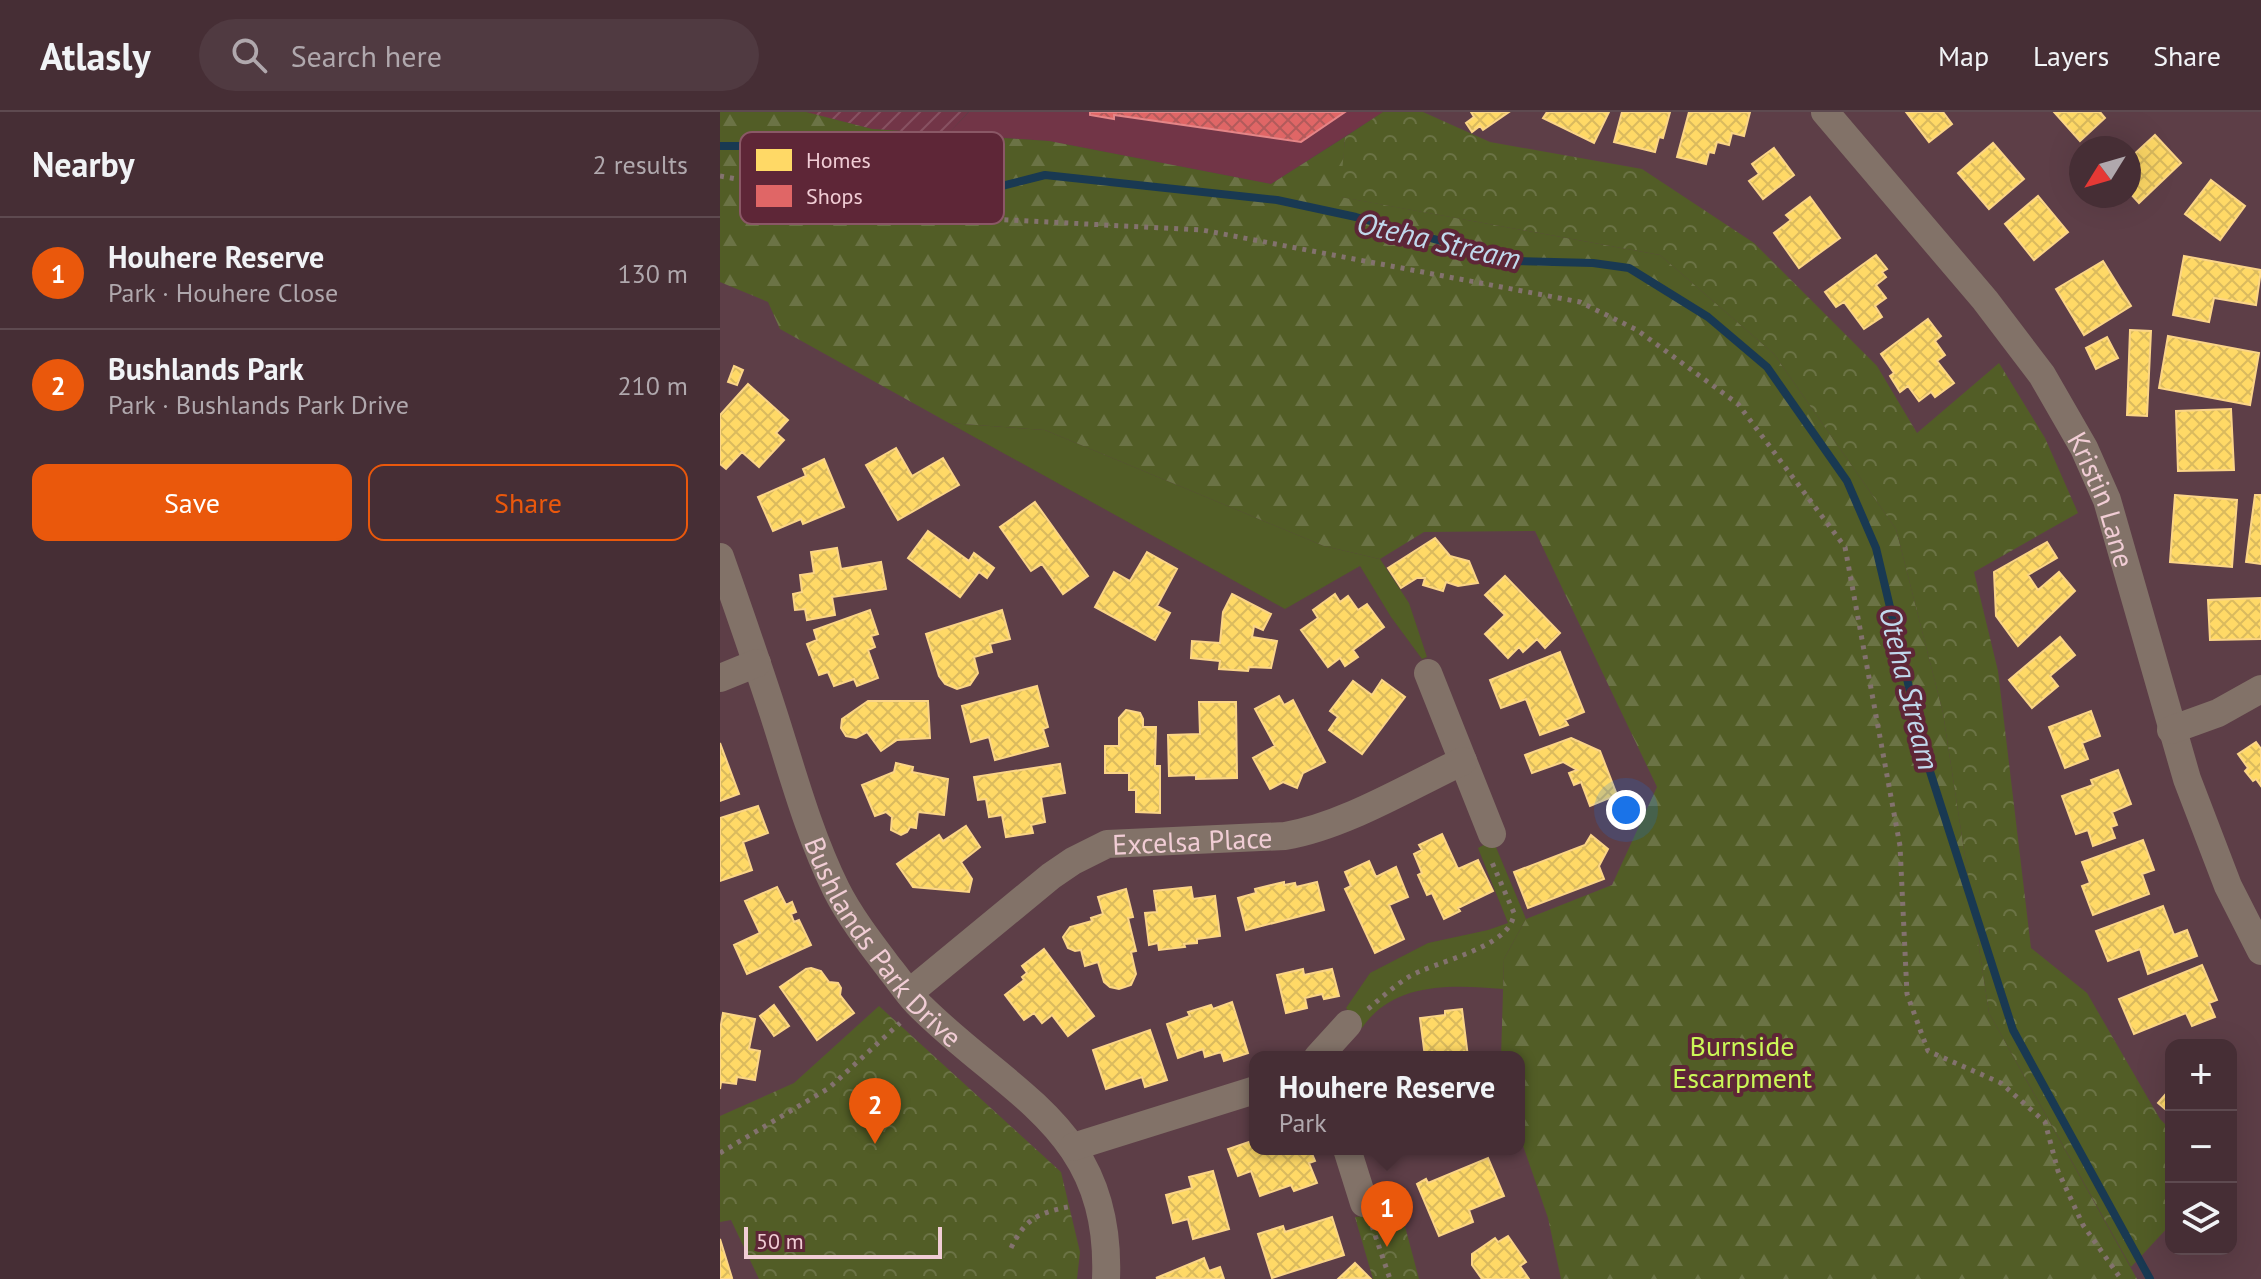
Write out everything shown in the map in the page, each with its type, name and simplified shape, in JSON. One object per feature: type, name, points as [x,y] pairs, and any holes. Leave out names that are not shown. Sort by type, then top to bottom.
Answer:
[{"type":"street","name":"Kristin Lane","points":[[1825,112],[2042,375],[2084,448],[2107,500],[2171,730],[2213,849],[2261,951]]},
{"type":"street","name":"Bushlands Park Drive","points":[[720,557],[811,833],[837,891],[914,1000],[1053,1121],[1073,1147],[1088,1173],[1098,1201],[1107,1254],[1106,1279]]},
{"type":"street","points":[[720,678],[757,663]]},
{"type":"street","points":[[1428,673],[1492,834]]},
{"type":"street","points":[[2171,730],[2218,713],[2261,689]]},
{"type":"street","name":"Excelsa Place","points":[[914,1000],[1051,876],[1099,847],[1124,842],[1303,833],[1463,761]]},
{"type":"street","points":[[1323,1051],[1348,1024]]},
{"type":"street","points":[[1073,1147],[1249,1092]]},
{"type":"street","points":[[1349,1155],[1364,1203]]},
{"type":"path","points":[[720,176],[740,180]]},
{"type":"path","points":[[1004,220],[1202,230],[1580,302],[1637,330],[1738,404],[1845,547],[1900,846],[1907,994],[1928,1051],[2001,1083],[2045,1122],[2058,1171],[2083,1225],[2121,1279]]},
{"type":"path","points":[[1348,1024],[1409,976],[1474,950],[1501,935],[1513,921],[1514,913],[1485,845],[1492,834]]},
{"type":"path","points":[[720,1153],[829,1088],[914,1000]]},
{"type":"path","points":[[1364,1203],[1390,1279]]},
{"type":"path","points":[[1011,1248],[1020,1230],[1036,1215],[1077,1205]]},
{"type":"shaded area","points":[[806,112],[968,112],[950,132],[872,129]]},
{"type":"shaded area","points":[[969,112],[1383,112],[1271,184],[1049,141],[1004,138],[1004,132],[950,132]]},
{"type":"green space","name":"Burnside Escarpment","points":[[720,112],[806,112],[872,129],[916,132],[740,132],[740,224],[1004,224],[1004,138],[1049,141],[1271,184],[1345,137],[1341,197],[1660,255],[1774,354],[1896,529],[1943,713],[1989,1013],[2137,1279],[1561,1279],[1548,1218],[1525,1151],[1525,1051],[1501,1051],[1504,959],[1526,919],[1612,885],[1657,787],[1535,531],[1424,532],[1380,559],[1324,546],[1045,430],[949,423],[780,329],[768,302],[720,282]]},
{"type":"green space","points":[[1383,112],[1423,112],[1490,142],[1642,169],[1754,243],[1877,366],[1917,433],[1999,363],[2045,438],[2078,513],[1974,572],[1998,671],[2031,948],[2087,993],[2165,1124],[2165,1230],[2131,1267],[1989,1013],[1943,713],[1896,529],[1774,354],[1660,255],[1340,197],[1345,137]]},
{"type":"green space","points":[[949,423],[1045,430],[1324,546],[1380,559],[1409,603],[1427,657],[1422,659],[1391,617],[1360,566],[1285,609]]},
{"type":"green space","points":[[1493,840],[1526,919],[1504,959],[1503,989],[1445,987],[1407,994],[1375,1013],[1362,1028],[1346,1008],[1370,973],[1428,943],[1508,923],[1478,848]]},
{"type":"green space","points":[[879,1006],[1061,1172],[1080,1252],[1077,1279],[759,1279],[731,1220],[720,1222],[720,1116],[794,1083]]},
{"type":"green space","points":[[1402,1215],[1419,1279],[1373,1279],[1355,1217]]},
{"type":"building: Homes","points":[[1471,112],[1509,112],[1483,130],[1480,126],[1472,132],[1466,123],[1474,117]]},
{"type":"building: Homes","points":[[1547,112],[1609,112],[1594,143],[1543,118]]},
{"type":"building: Homes","points":[[1622,112],[1670,112],[1663,138],[1659,137],[1655,152],[1614,142]]},
{"type":"building: Homes","points":[[1689,112],[1750,112],[1744,136],[1732,133],[1729,145],[1717,142],[1714,153],[1709,152],[1706,164],[1677,157]]},
{"type":"building: Homes","points":[[1906,112],[1943,112],[1952,124],[1929,142]]},
{"type":"building: Homes","points":[[2054,112],[2100,112],[2105,118],[2085,136],[2076,136]]},
{"type":"building: Homes","points":[[2155,135],[2181,163],[2141,201],[2141,148]]},
{"type":"building: Homes","points":[[1993,143],[2024,179],[1989,209],[1958,173]]},
{"type":"building: Homes","points":[[1774,148],[1794,175],[1763,199],[1749,181],[1759,174],[1752,164]]},
{"type":"building: Homes","points":[[2211,180],[2245,206],[2220,240],[2185,214]]},
{"type":"building: Homes","points":[[2038,196],[2068,232],[2034,260],[2005,224]]},
{"type":"building: Homes","points":[[1810,197],[1840,238],[1799,268],[1774,233],[1791,220],[1786,215]]},
{"type":"building: Homes","points":[[1876,255],[1887,269],[1882,272],[1886,277],[1876,285],[1886,298],[1875,306],[1882,317],[1864,329],[1844,302],[1836,307],[1825,292]]},
{"type":"building: Homes","points":[[2184,256],[2261,270],[2256,305],[2214,298],[2209,322],[2173,315]]},
{"type":"building: Homes","points":[[2103,261],[2131,306],[2084,335],[2056,289]]},
{"type":"building: Homes","points":[[1928,319],[1941,336],[1935,341],[1945,355],[1937,361],[1954,383],[1935,397],[1931,392],[1919,401],[1908,386],[1900,392],[1890,376],[1894,373],[1881,354]]},
{"type":"building: Homes","points":[[2130,330],[2151,331],[2147,416],[2127,415]]},
{"type":"building: Homes","points":[[2168,336],[2259,353],[2250,405],[2159,388]]},
{"type":"building: Homes","points":[[2107,337],[2118,358],[2096,369],[2086,348]]},
{"type":"building: Homes","points":[[734,366],[743,370],[737,385],[728,382]]},
{"type":"building: Homes","points":[[748,384],[788,420],[776,433],[784,440],[759,467],[742,452],[726,469],[720,464],[720,415]]},
{"type":"building: Homes","points":[[2231,409],[2234,470],[2178,471],[2176,411]]},
{"type":"building: Homes","points":[[896,448],[912,476],[943,458],[959,485],[898,520],[866,465]]},
{"type":"building: Homes","points":[[824,459],[844,507],[803,524],[801,519],[773,531],[758,497],[806,476],[803,469]]},
{"type":"building: Homes","points":[[2175,495],[2237,500],[2232,567],[2170,562]]},
{"type":"building: Homes","points":[[2255,495],[2261,495],[2261,564],[2246,562]]},
{"type":"building: Homes","points":[[1035,502],[1088,576],[1063,594],[1042,564],[1031,571],[1000,527]]},
{"type":"building: Homes","points":[[928,531],[969,561],[974,553],[994,568],[987,578],[979,572],[960,597],[908,558]]},
{"type":"building: Homes","points":[[1435,538],[1450,556],[1469,561],[1478,583],[1458,586],[1446,582],[1443,591],[1423,585],[1425,578],[1417,578],[1401,588],[1388,568]]},
{"type":"building: Homes","points":[[2047,542],[2057,558],[2028,575],[2038,590],[2059,572],[2075,591],[2018,646],[1996,616],[1994,572]]},
{"type":"building: Homes","points":[[837,548],[841,569],[881,562],[886,589],[832,597],[835,615],[807,620],[805,609],[795,610],[793,594],[802,592],[800,575],[814,573],[811,552]]},
{"type":"building: Homes","points":[[1147,552],[1177,569],[1157,606],[1170,613],[1155,640],[1095,607],[1114,572],[1130,581]]},
{"type":"building: Homes","points":[[1505,576],[1560,633],[1545,648],[1537,639],[1523,652],[1519,647],[1508,658],[1485,634],[1505,615],[1485,595]]},
{"type":"building: Homes","points":[[1232,594],[1271,614],[1263,630],[1254,626],[1252,637],[1277,641],[1271,668],[1249,667],[1248,671],[1219,669],[1220,661],[1191,658],[1192,641],[1220,643],[1223,612]]},
{"type":"building: Homes","points":[[1335,594],[1340,602],[1348,596],[1358,610],[1367,604],[1384,627],[1353,650],[1358,657],[1345,666],[1340,658],[1328,667],[1301,630],[1318,618],[1313,610]]},
{"type":"building: Homes","points":[[2261,598],[2261,639],[2210,640],[2208,600]]},
{"type":"building: Homes","points":[[870,610],[878,634],[871,636],[875,647],[868,650],[878,678],[857,686],[854,679],[834,686],[828,672],[819,675],[807,644],[817,640],[814,630]]},
{"type":"building: Homes","points":[[1002,610],[1010,639],[990,644],[992,652],[974,657],[978,673],[970,685],[957,689],[945,684],[939,676],[926,634]]},
{"type":"building: Homes","points":[[2060,637],[2075,655],[2050,676],[2058,686],[2032,708],[2009,680]]},
{"type":"building: Homes","points":[[1560,652],[1584,712],[1565,720],[1568,725],[1540,735],[1526,699],[1501,708],[1490,680]]},
{"type":"building: Homes","points":[[1382,680],[1405,697],[1362,754],[1329,730],[1338,717],[1330,711],[1353,681],[1372,695]]},
{"type":"building: Homes","points":[[1037,686],[1048,727],[1043,729],[1048,746],[995,760],[989,737],[971,742],[962,706]]},
{"type":"building: Homes","points":[[1279,696],[1284,705],[1293,700],[1325,762],[1303,773],[1297,788],[1283,782],[1270,789],[1253,758],[1275,746],[1255,709]]},
{"type":"building: Homes","points":[[868,701],[928,701],[930,738],[897,740],[881,751],[867,732],[856,738],[846,736],[841,728],[842,719]]},
{"type":"building: Homes","points":[[1199,702],[1236,702],[1237,778],[1169,776],[1168,735],[1200,734]]},
{"type":"building: Homes","points":[[1126,710],[1140,713],[1143,727],[1156,727],[1155,766],[1160,766],[1160,813],[1136,812],[1136,790],[1129,790],[1129,773],[1105,773],[1105,746],[1119,746],[1119,718]]},
{"type":"building: Homes","points":[[2091,711],[2100,736],[2082,743],[2088,759],[2065,768],[2049,727]]},
{"type":"building: Homes","points":[[1571,738],[1600,751],[1617,795],[1590,806],[1581,782],[1574,785],[1569,773],[1577,770],[1563,762],[1532,773],[1525,755]]},
{"type":"building: Homes","points":[[2256,742],[2261,749],[2261,786],[2245,771],[2248,768],[2238,754]]},
{"type":"building: Homes","points":[[720,743],[739,794],[720,801]]},
{"type":"building: Homes","points":[[896,763],[913,767],[912,772],[948,779],[944,815],[918,812],[916,828],[910,827],[901,835],[891,830],[892,817],[886,812],[875,816],[862,785],[894,772]]},
{"type":"building: Homes","points":[[1060,764],[1065,793],[1041,797],[1045,822],[1031,825],[1033,833],[1006,837],[1002,815],[989,817],[986,799],[978,800],[974,777]]},
{"type":"building: Homes","points":[[2118,770],[2131,804],[2112,812],[2117,825],[2111,827],[2115,838],[2093,846],[2088,830],[2076,834],[2062,796],[2093,785],[2091,780]]},
{"type":"building: Homes","points":[[758,806],[768,833],[743,842],[752,870],[720,881],[720,818]]},
{"type":"building: Homes","points":[[966,826],[980,847],[961,862],[972,879],[969,892],[913,887],[897,864],[939,835],[943,841]]},
{"type":"building: Homes","points":[[1442,834],[1458,869],[1478,860],[1493,891],[1458,908],[1460,911],[1444,919],[1432,893],[1427,895],[1418,875],[1422,873],[1414,854],[1422,850],[1419,845]]},
{"type":"building: Homes","points":[[1591,835],[1608,849],[1599,866],[1604,879],[1528,908],[1514,872],[1585,845]]},
{"type":"building: Homes","points":[[2143,840],[2154,870],[2142,874],[2149,894],[2093,915],[2082,886],[2090,883],[2082,862]]},
{"type":"building: Homes","points":[[1369,861],[1376,877],[1396,867],[1408,897],[1389,905],[1404,939],[1375,953],[1345,889],[1351,886],[1345,872]]},
{"type":"building: Homes","points":[[1284,882],[1284,885],[1295,883],[1296,887],[1317,882],[1324,910],[1246,930],[1238,898],[1256,893],[1255,889]]},
{"type":"building: Homes","points":[[777,887],[786,905],[792,902],[796,912],[791,914],[794,922],[799,920],[811,945],[747,974],[734,945],[760,933],[745,901]]},
{"type":"building: Homes","points":[[1191,887],[1193,899],[1215,896],[1220,936],[1197,939],[1197,943],[1184,944],[1185,947],[1159,950],[1158,943],[1149,945],[1145,913],[1157,912],[1154,891]]},
{"type":"building: Homes","points":[[1126,889],[1133,917],[1128,918],[1136,951],[1131,952],[1136,974],[1131,985],[1119,989],[1104,982],[1098,962],[1085,966],[1081,950],[1068,948],[1063,937],[1070,927],[1092,921],[1091,918],[1103,914],[1098,897]]},
{"type":"building: Homes","points":[[2163,906],[2174,935],[2187,930],[2197,956],[2148,974],[2140,949],[2108,961],[2096,931]]},
{"type":"building: Homes","points":[[1044,949],[1094,1016],[1068,1036],[1052,1015],[1042,1023],[1034,1013],[1024,1020],[1005,995],[1024,980],[1022,977],[1027,973],[1022,966]]},
{"type":"building: Homes","points":[[2202,965],[2217,1000],[2209,1003],[2215,1017],[2192,1026],[2186,1013],[2134,1034],[2119,999]]},
{"type":"building: Homes","points":[[811,968],[821,971],[829,982],[838,983],[840,995],[854,1013],[817,1040],[780,987]]},
{"type":"building: Homes","points":[[1303,969],[1304,975],[1332,969],[1339,996],[1324,999],[1322,994],[1305,998],[1307,1008],[1286,1013],[1277,975]]},
{"type":"building: Homes","points":[[1232,1002],[1248,1053],[1224,1061],[1221,1052],[1205,1057],[1203,1049],[1178,1058],[1167,1024],[1190,1016],[1188,1012],[1211,1005],[1213,1009]]},
{"type":"building: Homes","points":[[774,1005],[789,1026],[774,1036],[760,1016]]},
{"type":"building: Homes","points":[[1462,1009],[1467,1051],[1424,1051],[1420,1018],[1445,1015],[1445,1011]]},
{"type":"building: Homes","points":[[723,1013],[755,1019],[749,1049],[760,1051],[755,1080],[737,1077],[736,1084],[721,1082],[720,1089],[720,1030]]},
{"type":"building: Homes","points":[[1150,1030],[1167,1080],[1145,1087],[1142,1077],[1106,1089],[1093,1050]]},
{"type":"building: Homes","points":[[2165,1095],[2165,1109],[2158,1103]]},
{"type":"building: Homes","points":[[1249,1142],[1249,1155],[1312,1155],[1315,1161],[1309,1163],[1317,1183],[1294,1191],[1291,1185],[1260,1196],[1251,1171],[1238,1176],[1228,1149]]},
{"type":"building: Homes","points":[[1488,1158],[1504,1196],[1469,1210],[1473,1222],[1439,1236],[1417,1184],[1426,1179],[1428,1183]]},
{"type":"building: Homes","points":[[1213,1171],[1229,1229],[1193,1239],[1188,1219],[1173,1223],[1166,1195],[1192,1188],[1189,1177]]},
{"type":"building: Homes","points":[[1332,1217],[1344,1255],[1272,1278],[1258,1234],[1283,1226],[1285,1232]]},
{"type":"building: Homes","points":[[1508,1236],[1526,1262],[1520,1266],[1529,1279],[1482,1279],[1472,1265],[1472,1254],[1495,1238],[1498,1242]]},
{"type":"building: Homes","points":[[720,1239],[732,1278],[720,1279]]},
{"type":"building: Homes","points":[[1204,1258],[1209,1271],[1220,1267],[1224,1279],[1156,1278]]},
{"type":"building: Homes","points":[[1355,1263],[1370,1278],[1338,1279]]},
{"type":"building: Shops","points":[[1090,112],[1345,112],[1301,142],[1114,115],[1114,119],[1090,115]]},
{"type":"waterway","name":"Oteha Stream","points":[[720,146],[740,146]]},
{"type":"waterway","name":"Oteha Stream","points":[[1004,185],[1045,175],[1277,200],[1356,217],[1512,261],[1593,263],[1629,268],[1708,317],[1767,367],[1847,481],[1876,548],[1926,759],[2013,1030],[2150,1279]]},
{"type":"place","name":"Bushlands Park","points":[[875,1144]]},
{"type":"place","name":"Houhere Reserve","points":[[1387,1247]]}]
